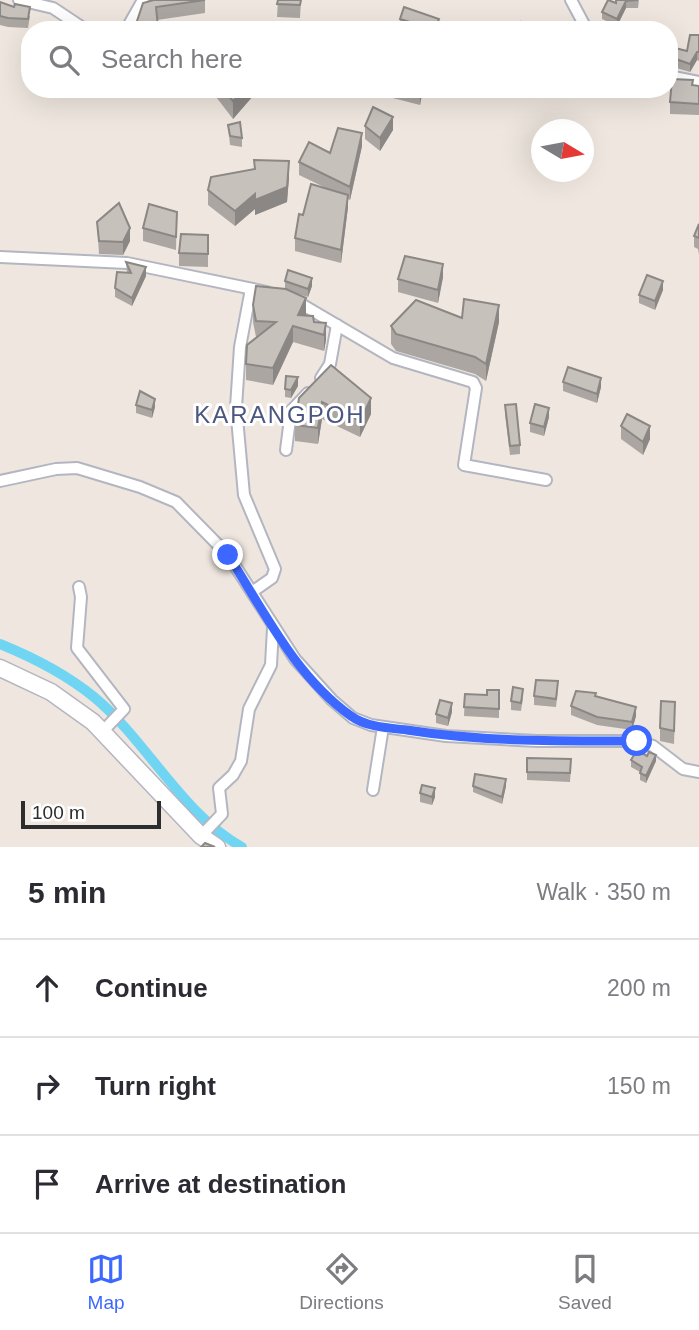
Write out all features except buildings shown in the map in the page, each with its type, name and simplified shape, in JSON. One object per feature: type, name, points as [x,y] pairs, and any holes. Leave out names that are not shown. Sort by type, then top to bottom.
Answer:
[{"type":"main road","points":[[0,668],[51,692],[107,727],[206,831],[216,847]]},
{"type":"street","points":[[19,0],[53,8],[72,21]]},
{"type":"street","points":[[131,21],[143,0]]},
{"type":"street","points":[[570,0],[582,21]]},
{"type":"street","points":[[678,78],[699,82]]},
{"type":"street","points":[[0,257],[127,263],[251,289],[310,307],[393,358],[473,382],[476,388],[463,461],[467,468],[546,480]]},
{"type":"street","points":[[251,289],[240,347],[236,407],[244,495],[275,569],[272,578],[252,592]]},
{"type":"street","points":[[286,450],[291,411],[330,365],[337,325]]},
{"type":"street","points":[[0,481],[56,469],[77,468],[176,502],[228,555],[295,659],[332,700],[354,718],[383,727],[485,739],[637,741],[653,746],[683,769],[699,772]]},
{"type":"street","points":[[79,587],[81,597],[76,645],[124,709],[107,727]]},
{"type":"street","points":[[206,831],[221,816],[218,791],[241,761],[248,712],[271,665],[273,627]]},
{"type":"street","points":[[373,790],[383,727]]},
{"type":"waterway","points":[[0,644],[49,667],[94,697],[131,734],[182,796],[220,833],[242,847]]},
{"type":"district","name":"KARANGPOH","points":[[280,414]]},
{"type":"route","points":[[228,555],[295,659],[332,700],[354,718],[371,725],[446,736],[537,741],[637,741]]}]
